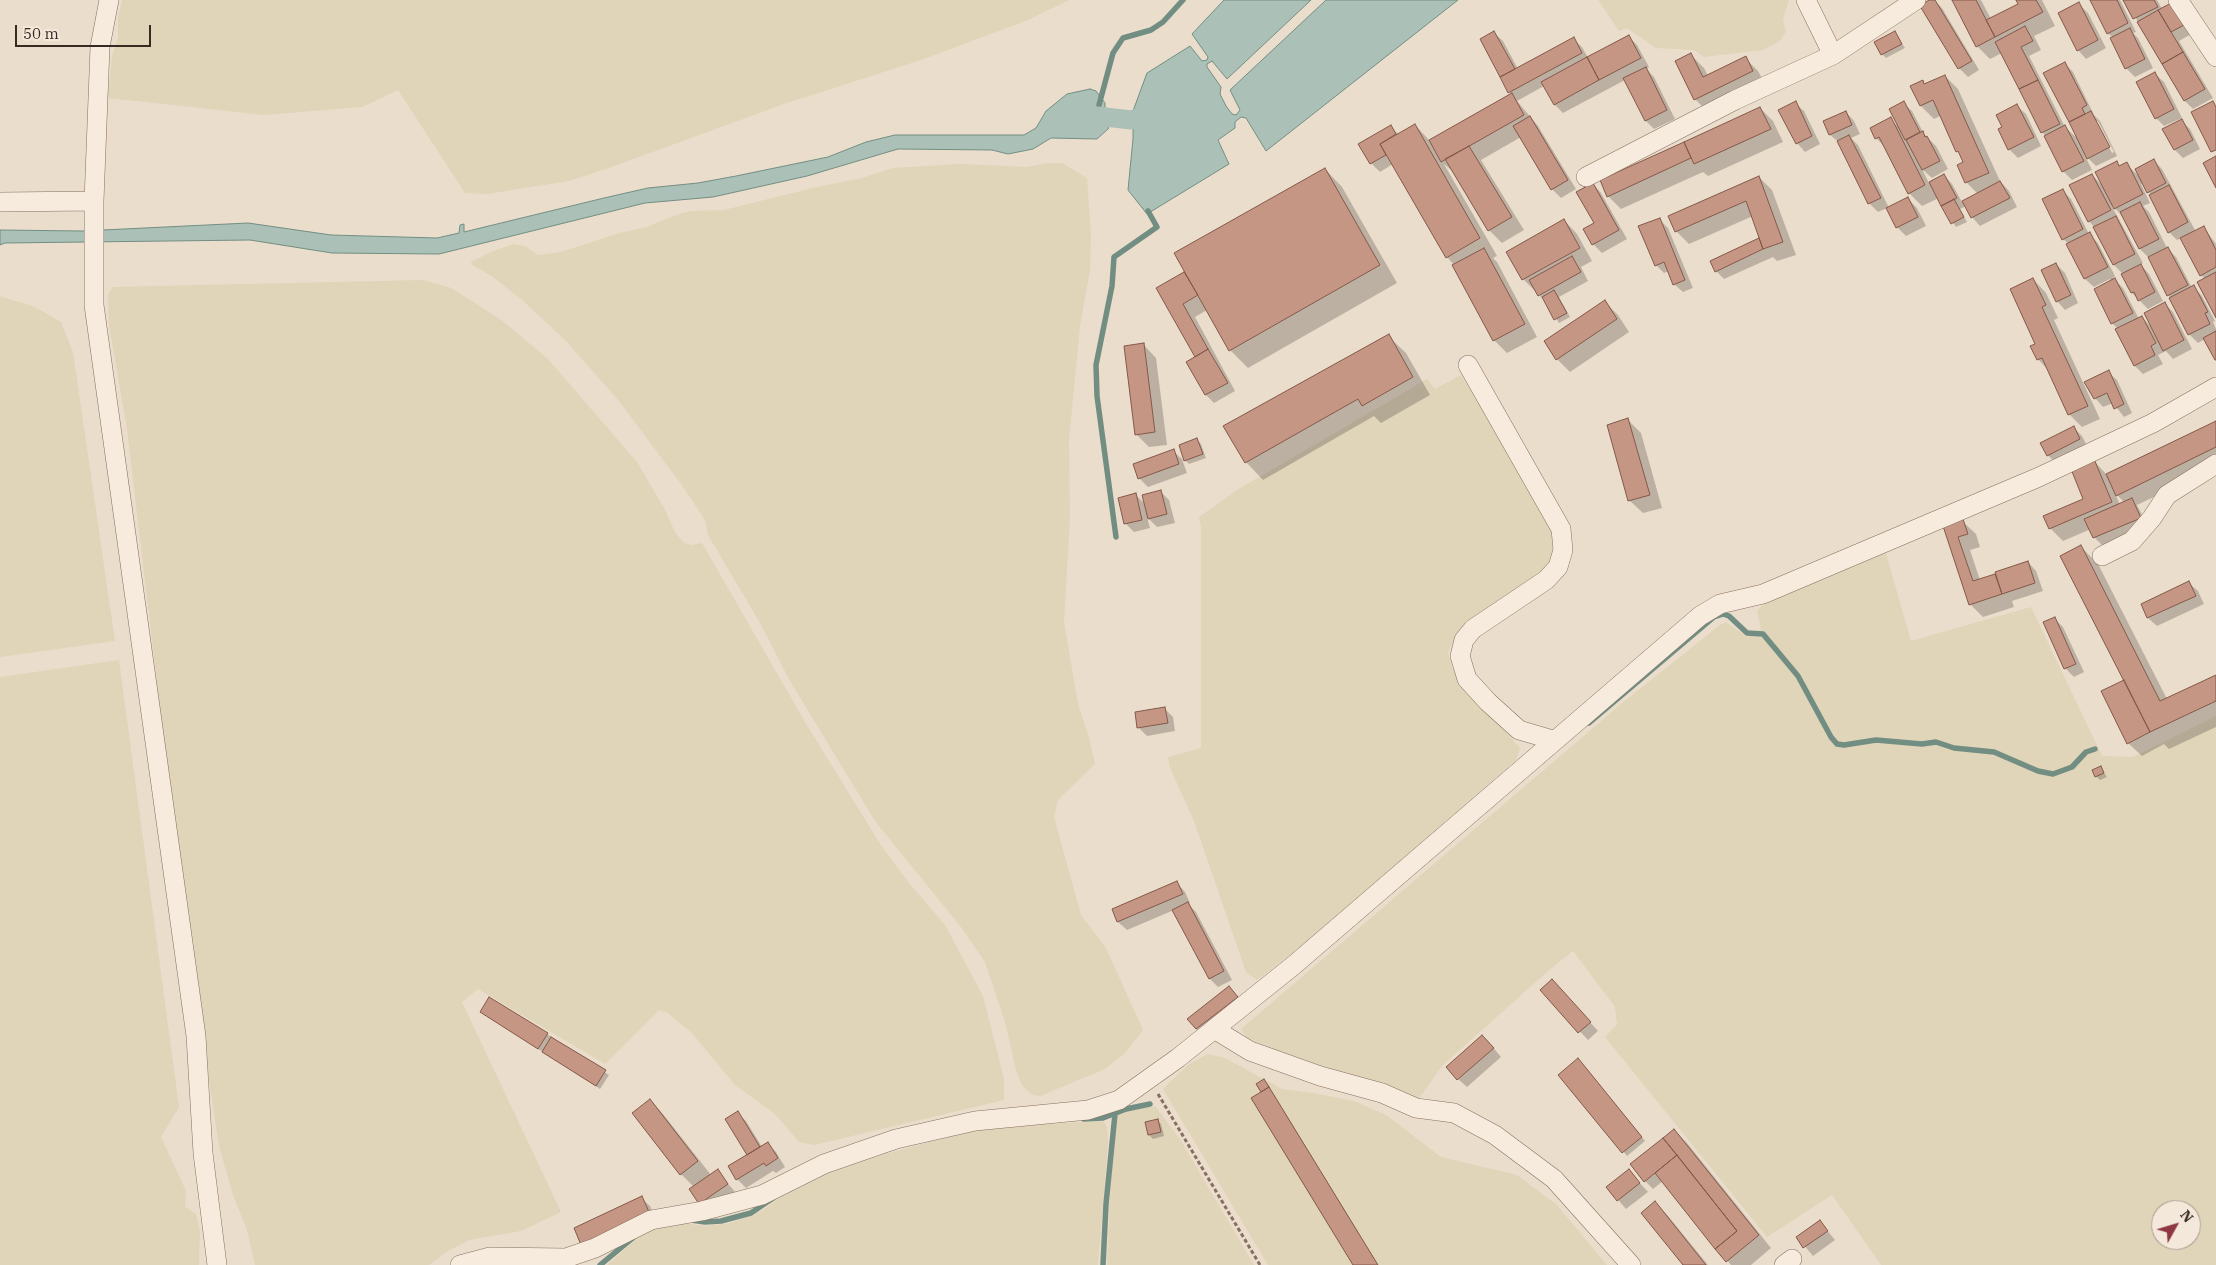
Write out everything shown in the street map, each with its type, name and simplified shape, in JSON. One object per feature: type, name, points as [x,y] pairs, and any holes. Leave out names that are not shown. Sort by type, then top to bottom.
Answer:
[{"type":"street","points":[[109,0],[100,47],[94,201],[94,305],[196,1036],[203,1153],[217,1265]]},
{"type":"street","points":[[1806,0],[1833,55]]},
{"type":"street","points":[[1586,177],[1735,100],[1833,55],[1916,0]]},
{"type":"street","points":[[2178,0],[2216,57]]},
{"type":"street","points":[[0,202],[94,201]]},
{"type":"street","points":[[1468,364],[1561,530],[1563,550],[1558,566],[1546,580],[1473,629],[1464,640],[1460,656],[1467,679],[1488,702],[1519,730],[1553,740]]},
{"type":"street","points":[[460,1265],[490,1257],[566,1258],[595,1248],[651,1220],[702,1211],[762,1195],[824,1164],[896,1139],[975,1121],[1088,1110],[1119,1100],[1214,1029],[1294,965],[1553,740],[1700,616],[1720,604],[1762,594],[2038,477],[2153,423],[2216,386]]},
{"type":"street","points":[[2102,556],[2132,541],[2152,518],[2167,495],[2216,464]]},
{"type":"street","points":[[1214,1029],[1250,1051],[1320,1076],[1382,1093],[1416,1108],[1454,1113],[1495,1135],[1554,1180],[1630,1265]]},
{"type":"path","points":[[1147,1080],[1160,1096],[1260,1265]]},
{"type":"shaded area","points":[[122,0],[1069,0],[1028,20],[921,60],[784,104],[606,169],[569,181],[487,194],[465,193],[398,90],[362,107],[265,115],[108,98],[112,56],[118,38],[118,19]]},
{"type":"shaded area","points":[[1224,0],[1311,0],[1227,79],[1212,61],[1207,64],[1207,67],[1221,87],[1220,94],[1226,106],[1232,114],[1236,115],[1240,110],[1230,90],[1326,0],[1458,0],[1266,151],[1246,118],[1241,117],[1235,122],[1235,128],[1218,140],[1229,164],[1147,214],[1128,190],[1133,139],[1133,128],[1128,124],[1130,115],[1147,73],[1190,46],[1202,61],[1207,60],[1208,57],[1192,34]]},
{"type":"shaded area","points":[[1598,0],[1789,0],[1783,19],[1786,32],[1780,41],[1763,50],[1704,57],[1694,50],[1656,48],[1627,28],[1619,31]]},
{"type":"shaded area","points":[[1090,89],[1096,91],[1105,103],[1105,122],[1109,128],[1097,139],[1051,138],[1033,149],[1008,154],[992,150],[898,149],[807,176],[713,197],[645,203],[439,254],[332,253],[250,240],[5,243],[0,245],[0,230],[82,231],[248,223],[331,235],[437,238],[459,233],[460,225],[464,224],[464,232],[648,188],[698,183],[828,157],[866,142],[895,135],[1024,135],[1036,128],[1046,111],[1067,94]]},
{"type":"shaded area","points":[[1047,163],[1062,163],[1087,178],[1091,237],[1090,270],[1080,326],[1069,440],[1070,518],[1064,622],[1078,704],[1095,764],[1058,800],[1054,817],[1081,915],[1106,948],[1143,1030],[1125,1053],[1105,1069],[1040,1096],[1032,1095],[1022,1085],[1016,1070],[1005,1022],[985,962],[961,927],[875,821],[790,681],[760,623],[708,535],[705,520],[681,484],[619,401],[565,340],[521,299],[490,275],[472,265],[471,262],[493,251],[514,244],[525,246],[538,255],[561,252],[620,233],[647,227],[691,211],[724,210],[862,178],[893,168],[961,164],[1027,167]]},
{"type":"shaded area","points":[[423,280],[451,288],[500,319],[548,359],[637,462],[664,508],[675,532],[684,543],[692,545],[702,543],[805,722],[882,847],[909,883],[945,925],[983,996],[1004,1079],[1004,1100],[814,1145],[799,1142],[775,1114],[735,1085],[691,1032],[668,1013],[659,1010],[605,1064],[478,989],[462,1002],[561,1212],[521,1231],[469,1240],[448,1251],[429,1265],[255,1265],[247,1230],[233,1195],[219,1146],[202,1034],[183,903],[127,429],[109,325],[108,295],[113,287]]},
{"type":"shaded area","points":[[0,296],[35,307],[61,322],[73,352],[115,641],[0,657]]},
{"type":"shaded area","points":[[1461,375],[1534,492],[1551,525],[1555,547],[1552,562],[1541,574],[1458,633],[1448,652],[1452,668],[1461,683],[1520,748],[1516,760],[1313,937],[1257,980],[1246,972],[1194,821],[1170,768],[1168,757],[1201,748],[1201,527],[1199,517],[1237,490],[1427,379],[1435,389]]},
{"type":"shaded area","points":[[1885,550],[1911,641],[2031,607],[2102,756],[2133,757],[2216,716],[2216,1265],[1881,1265],[1832,1195],[1767,1237],[1605,1037],[1617,1024],[1615,1007],[1573,951],[1442,1066],[1416,1103],[1314,1066],[1247,1038],[1241,1029],[1621,704],[1720,625],[1726,622],[1747,637],[1761,629],[1757,611],[1769,598]]},
{"type":"shaded area","points":[[119,660],[179,1107],[161,1137],[186,1191],[185,1207],[196,1214],[200,1231],[199,1265],[0,1265],[0,677]]},
{"type":"shaded area","points":[[1208,1054],[1225,1058],[1282,1089],[1354,1101],[1386,1115],[1441,1157],[1517,1175],[1557,1205],[1607,1265],[1268,1265],[1163,1089],[1189,1064]]},
{"type":"shaded area","points":[[1155,1106],[1180,1139],[1254,1265],[1107,1265],[1112,1143],[1116,1116],[1128,1111]]},
{"type":"shaded area","points":[[1103,1121],[1107,1127],[1108,1143],[1098,1265],[607,1265],[643,1233],[662,1225],[683,1223],[705,1226],[726,1224],[754,1215],[780,1196],[824,1174],[888,1153],[976,1130]]},
{"type":"building","points":[[1929,0],[1935,0],[1972,61],[1958,69],[1920,6]]},
{"type":"building","points":[[1952,0],[1976,0],[1995,37],[1976,47]]},
{"type":"building","points":[[2016,0],[2036,0],[2043,12],[1995,37],[1986,20],[2018,4]]},
{"type":"building","points":[[2090,0],[2117,0],[2128,23],[2107,34]]},
{"type":"building","points":[[2123,0],[2154,0],[2158,7],[2133,19]]},
{"type":"building","points":[[2079,2],[2098,40],[2077,51],[2058,13]]},
{"type":"building","points":[[2173,2],[2186,24],[2171,32],[2158,10]]},
{"type":"building","points":[[2158,10],[2183,52],[2162,64],[2137,22]]},
{"type":"building","points":[[2025,26],[2033,41],[2021,47],[2038,80],[2019,89],[1995,42]]},
{"type":"building","points":[[2130,28],[2145,59],[2125,69],[2110,38]]},
{"type":"building","points":[[1494,31],[1515,69],[1500,77],[1480,39]]},
{"type":"building","points":[[1895,31],[1902,44],[1881,55],[1874,42]]},
{"type":"building","points":[[1629,35],[1641,58],[1599,80],[1587,57]]},
{"type":"building","points":[[1574,37],[1582,53],[1508,93],[1500,77]]},
{"type":"building","points":[[2183,52],[2205,89],[2184,101],[2162,64]]},
{"type":"building","points":[[1691,53],[1703,77],[1746,56],[1753,71],[1694,100],[1675,61]]},
{"type":"building","points":[[1587,57],[1599,80],[1554,105],[1541,82]]},
{"type":"building","points":[[2065,62],[2087,105],[2082,108],[2085,114],[2069,122],[2043,73]]},
{"type":"building","points":[[1646,67],[1667,110],[1645,121],[1623,78]]},
{"type":"building","points":[[2155,72],[2174,109],[2155,119],[2136,82]]},
{"type":"building","points":[[1945,75],[1989,173],[1965,183],[1957,165],[1963,162],[1958,151],[1956,152],[1933,100],[1920,106],[1910,86],[1923,80],[1924,84]]},
{"type":"building","points":[[2038,80],[2060,124],[2041,133],[2019,89]]},
{"type":"building","points":[[1512,93],[1524,115],[1441,162],[1429,140]]},
{"type":"building","points":[[1796,101],[1812,136],[1796,144],[1778,110]]},
{"type":"building","points":[[1904,101],[1920,132],[1905,140],[1889,109]]},
{"type":"building","points":[[2213,101],[2216,107],[2216,150],[2211,152],[2191,112]]},
{"type":"building","points":[[2017,104],[2034,137],[2008,150],[1998,129],[2002,127],[1996,115]]},
{"type":"building","points":[[1760,107],[1771,129],[1694,164],[1684,142]]},
{"type":"building","points":[[1846,111],[1852,125],[1829,135],[1823,121]]},
{"type":"building","points":[[2091,111],[2110,147],[2087,159],[2069,122]]},
{"type":"building","points":[[1530,116],[1568,180],[1551,190],[1513,126]]},
{"type":"building","points":[[1891,117],[1925,185],[1908,194],[1879,137],[1875,139],[1870,128]]},
{"type":"building","points":[[2182,119],[2193,140],[2174,150],[2162,129]]},
{"type":"building","points":[[1415,124],[1480,238],[1446,258],[1380,144]]},
{"type":"building","points":[[1391,125],[1396,134],[1380,144],[1386,155],[1370,164],[1358,144]]},
{"type":"building","points":[[2065,125],[2084,161],[2062,172],[2044,136]]},
{"type":"building","points":[[1923,131],[1940,161],[1922,170],[1906,140]]},
{"type":"building","points":[[1849,135],[1881,198],[1868,204],[1837,141]]},
{"type":"building","points":[[1684,142],[1691,158],[1607,197],[1600,180]]},
{"type":"building","points":[[1469,146],[1512,217],[1488,231],[1445,159]]},
{"type":"building","points":[[2216,156],[2216,188],[2203,163]]},
{"type":"building","points":[[2154,159],[2166,183],[2147,193],[2135,169]]},
{"type":"building","points":[[2117,161],[2119,166],[2127,162],[2143,194],[2114,209],[2095,172]]},
{"type":"building","points":[[1325,168],[1380,265],[1229,351],[1174,253]]},
{"type":"building","points":[[1944,174],[1957,198],[1941,206],[1929,182]]},
{"type":"building","points":[[2092,174],[2111,210],[2088,222],[2069,185]]},
{"type":"building","points":[[1759,176],[1783,242],[1763,249],[1746,201],[1675,232],[1668,216]]},
{"type":"building","points":[[2000,181],[2010,198],[1971,218],[1962,201]]},
{"type":"building","points":[[1593,183],[1619,230],[1592,245],[1583,229],[1594,223],[1576,192]]},
{"type":"building","points":[[2169,185],[2188,222],[2168,233],[2149,195]]},
{"type":"building","points":[[2063,189],[2083,229],[2062,240],[2042,199]]},
{"type":"building","points":[[1908,197],[1918,217],[1896,228],[1886,208]]},
{"type":"building","points":[[1954,199],[1964,217],[1951,224],[1941,206]]},
{"type":"building","points":[[2140,202],[2159,239],[2139,249],[2120,212]]},
{"type":"building","points":[[2116,216],[2135,254],[2113,265],[2093,227]]},
{"type":"building","points":[[1660,218],[1685,280],[1673,285],[1664,262],[1655,266],[1638,226]]},
{"type":"building","points":[[1564,219],[1580,248],[1522,280],[1506,252]]},
{"type":"building","points":[[2204,226],[2216,250],[2216,267],[2200,276],[2180,238]]},
{"type":"building","points":[[2090,232],[2108,267],[2084,279],[2066,244]]},
{"type":"building","points":[[1759,238],[1763,249],[1715,272],[1710,261]]},
{"type":"building","points":[[2168,247],[2188,285],[2167,296],[2148,257]]},
{"type":"building","points":[[1484,248],[1525,324],[1493,341],[1452,265]]},
{"type":"building","points":[[1572,256],[1581,272],[1538,296],[1529,280]]},
{"type":"building","points":[[2056,263],[2071,295],[2056,302],[2041,270]]},
{"type":"building","points":[[2141,264],[2155,292],[2138,301],[2134,292],[2131,293],[2121,274]]},
{"type":"building","points":[[1184,272],[1198,295],[1183,304],[1208,349],[1195,357],[1156,288]]},
{"type":"building","points":[[2216,272],[2216,318],[2197,282]]},
{"type":"building","points":[[2033,278],[2046,305],[2042,307],[2088,406],[2068,415],[2042,358],[2037,360],[2030,346],[2035,344],[2010,289]]},
{"type":"building","points":[[2115,278],[2133,313],[2111,324],[2094,289]]},
{"type":"building","points":[[2194,285],[2208,312],[2205,313],[2210,324],[2188,335],[2169,298]]},
{"type":"building","points":[[1554,290],[1567,313],[1554,320],[1542,297]]},
{"type":"building","points":[[1605,300],[1617,319],[1556,360],[1544,341]]},
{"type":"building","points":[[2165,302],[2184,340],[2163,351],[2144,313]]},
{"type":"building","points":[[2142,316],[2156,343],[2151,346],[2155,355],[2134,366],[2115,329]]},
{"type":"building","points":[[2216,331],[2216,360],[2215,360],[2203,338]]},
{"type":"building","points":[[1389,334],[1413,377],[1362,406],[1358,399],[1245,463],[1223,426]]},
{"type":"building","points":[[1144,343],[1155,432],[1135,435],[1124,346]]},
{"type":"building","points":[[1208,349],[1228,383],[1205,395],[1186,362]]},
{"type":"building","points":[[2109,370],[2124,404],[2114,409],[2107,393],[2094,399],[2084,382]]},
{"type":"building","points":[[1628,418],[1650,495],[1628,501],[1607,425]]},
{"type":"building","points":[[2216,421],[2216,447],[2116,496],[2106,474]]},
{"type":"building","points":[[2074,426],[2080,439],[2047,456],[2040,443]]},
{"type":"building","points":[[1197,438],[1203,454],[1184,461],[1179,445]]},
{"type":"building","points":[[1174,449],[1179,464],[1138,479],[1133,464]]},
{"type":"building","points":[[2094,459],[2112,502],[2049,529],[2043,516],[2083,499],[2071,469]]},
{"type":"building","points":[[1161,490],[1167,514],[1148,519],[1142,495]]},
{"type":"building","points":[[1136,493],[1142,520],[1124,524],[1118,498]]},
{"type":"building","points":[[2132,498],[2141,518],[2093,538],[2084,519]]},
{"type":"building","points":[[1963,519],[1968,534],[1958,537],[1973,581],[1995,574],[2002,594],[1969,605],[1943,526]]},
{"type":"building","points":[[2081,545],[2160,701],[2216,675],[2216,701],[2150,732],[2060,556]]},
{"type":"building","points":[[2028,561],[2035,583],[2002,594],[1995,572]]},
{"type":"building","points":[[2189,581],[2196,596],[2147,618],[2141,604]]},
{"type":"building","points":[[2055,617],[2076,664],[2064,669],[2043,622]]},
{"type":"building","points":[[2124,680],[2150,732],[2127,744],[2101,691]]},
{"type":"building","points":[[1165,707],[1168,723],[1137,728],[1135,712]]},
{"type":"building","points":[[2101,766],[2104,773],[2095,777],[2092,770]]},
{"type":"building","points":[[1177,881],[1183,894],[1117,922],[1112,909]]},
{"type":"building","points":[[1188,902],[1224,971],[1209,979],[1172,910]]},
{"type":"building","points":[[1552,979],[1591,1022],[1578,1033],[1540,990]]},
{"type":"building","points":[[1229,986],[1238,997],[1196,1029],[1187,1019]]},
{"type":"building","points":[[489,997],[548,1033],[538,1049],[480,1012]]},
{"type":"building","points":[[1482,1035],[1494,1048],[1457,1080],[1446,1067]]},
{"type":"building","points":[[551,1037],[606,1070],[596,1086],[542,1052]]},
{"type":"building","points":[[1578,1058],[1642,1137],[1622,1153],[1558,1075]]},
{"type":"building","points":[[1264,1079],[1269,1087],[1261,1092],[1256,1084]]},
{"type":"building","points":[[1269,1087],[1378,1265],[1353,1265],[1251,1098]]},
{"type":"building","points":[[650,1099],[698,1161],[680,1175],[632,1113]]},
{"type":"building","points":[[738,1111],[760,1147],[747,1155],[725,1119]]},
{"type":"building","points":[[1158,1119],[1161,1132],[1148,1135],[1145,1122]]},
{"type":"building","points":[[1674,1129],[1759,1235],[1726,1262],[1715,1249],[1737,1231],[1663,1138]]},
{"type":"building","points":[[1663,1138],[1677,1155],[1644,1182],[1630,1164]]},
{"type":"building","points":[[768,1142],[778,1158],[766,1166],[764,1163],[736,1180],[728,1166]]},
{"type":"building","points":[[1677,1155],[1737,1231],[1715,1249],[1655,1173]]},
{"type":"building","points":[[718,1169],[728,1184],[699,1204],[689,1189]]},
{"type":"building","points":[[1629,1169],[1640,1183],[1617,1201],[1606,1187]]},
{"type":"building","points":[[642,1196],[649,1212],[581,1245],[574,1228]]},
{"type":"building","points":[[1655,1201],[1706,1265],[1683,1265],[1641,1213]]},
{"type":"building","points":[[1820,1220],[1828,1231],[1803,1248],[1796,1237]]},
{"type":"waterway","points":[[1099,105],[1113,53],[1123,38],[1151,30],[1163,22],[1183,0]]},
{"type":"waterway","points":[[1079,120],[1097,116],[1131,120],[1153,113]]},
{"type":"waterway","points":[[1116,537],[1097,396],[1096,365],[1112,286],[1114,257],[1157,227],[1148,211]]},
{"type":"waterway","points":[[1589,723],[1714,617],[1723,614],[1729,616],[1747,633],[1763,634],[1798,676],[1831,737],[1837,744],[1844,745],[1876,740],[1922,744],[1936,742],[1954,748],[1994,752],[2038,771],[2053,774],[2072,767],[2086,752],[2095,749]]},
{"type":"waterway","points":[[1084,1119],[1103,1118],[1126,1109],[1150,1104]]},
{"type":"waterway","points":[[1103,1265],[1106,1204],[1115,1114]]},
{"type":"waterway","points":[[691,1220],[705,1222],[721,1221],[751,1213],[773,1198]]},
{"type":"waterway","points":[[600,1265],[634,1237]]}]
